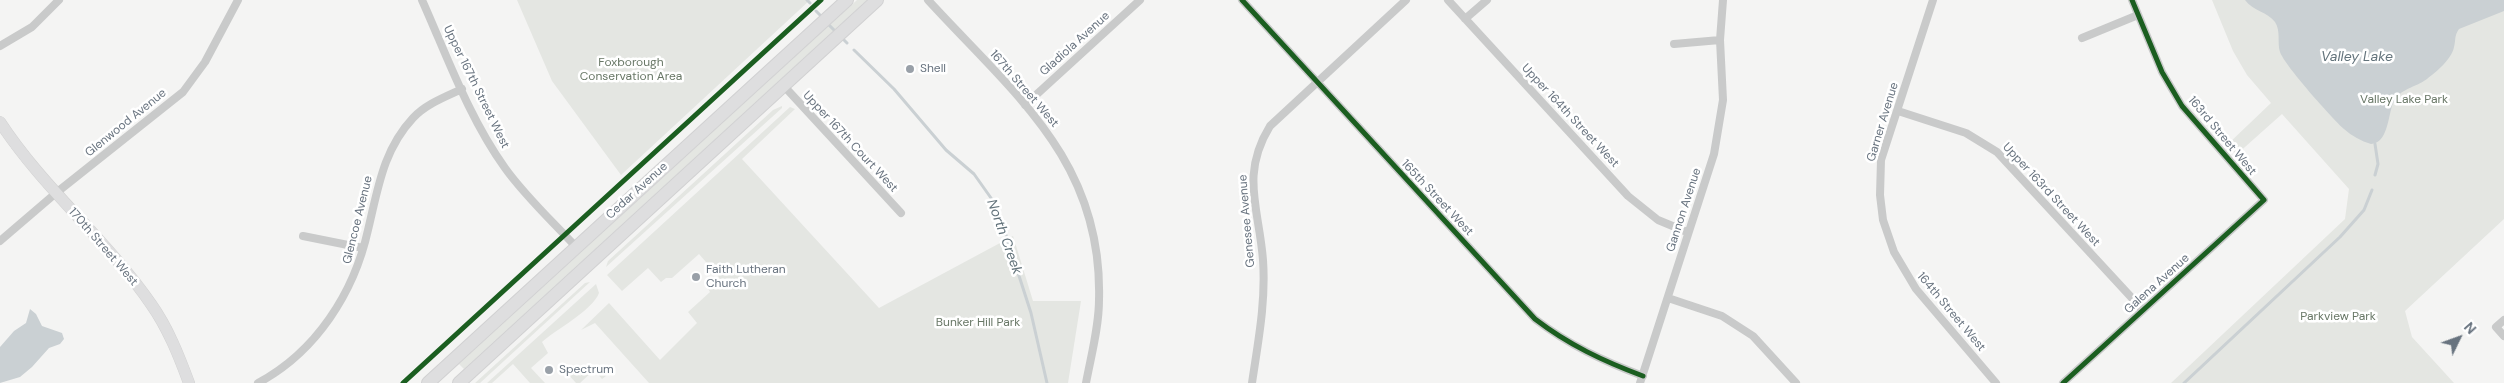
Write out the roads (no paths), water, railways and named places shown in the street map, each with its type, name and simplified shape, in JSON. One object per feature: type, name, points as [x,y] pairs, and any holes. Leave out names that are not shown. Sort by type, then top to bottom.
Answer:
[{"type":"main road","name":"Cedar Avenue","points":[[428,383],[847,0]]},
{"type":"main road","name":"Cedar Avenue","points":[[458,383],[877,0]]},
{"type":"street","points":[[0,46],[32,27],[59,0]]},
{"type":"street","name":"Glenwood Avenue","points":[[0,241],[56,193],[182,92],[205,62],[238,0]]},
{"type":"street","name":"Upper 167th Street West","points":[[422,0],[462,89],[484,133],[505,168],[576,247]]},
{"type":"street","name":"167th Street West","points":[[928,0],[1049,133],[1068,162],[1084,198],[1094,232],[1099,268],[1099,302],[1086,383]]},
{"type":"street","name":"Gladiola Avenue","points":[[1025,105],[1140,0]]},
{"type":"street","name":"165th Street West","points":[[1242,0],[1535,319],[1560,338],[1585,353],[1642,379]]},
{"type":"street","name":"Genesee Avenue","points":[[1252,383],[1263,312],[1263,260],[1252,185],[1254,160],[1260,143],[1270,126],[1406,0]]},
{"type":"street","name":"Upper 164th Street West","points":[[1448,0],[1628,196],[1658,220],[1687,232]]},
{"type":"street","points":[[1465,20],[1486,0]]},
{"type":"street","name":"Gannon Avenue","points":[[1642,379],[1687,232],[1714,154],[1720,129],[1723,100],[1720,40],[1724,0]]},
{"type":"street","name":"Garner Avenue","points":[[1894,252],[1883,220],[1880,177],[1881,160],[1933,0]]},
{"type":"street","name":"163rd Street West","points":[[2132,0],[2162,72],[2182,106],[2264,200]]},
{"type":"street","points":[[2082,38],[2138,15]]},
{"type":"street","points":[[1674,44],[1720,40]]},
{"type":"street","name":"Upper 167th Court West","points":[[784,86],[901,214]]},
{"type":"street","name":"Glencoe Avenue","points":[[258,383],[284,366],[325,326],[352,281],[364,248],[378,181],[392,146],[414,117],[426,108],[462,89]]},
{"type":"street","name":"Upper 163rd Street West","points":[[1898,111],[1966,133],[1997,152],[2143,310]]},
{"type":"street","name":"170th Street West","points":[[0,122],[27,159],[127,272],[152,305],[178,353],[189,383]]},
{"type":"street","name":"Galena Avenue","points":[[2063,383],[2264,200]]},
{"type":"street","points":[[303,236],[364,248]]},
{"type":"street","name":"164th Street West","points":[[1894,252],[1916,289],[1996,383]]},
{"type":"street","points":[[1668,298],[1722,316],[1753,336],[1796,383]]},
{"type":"street","points":[[2504,320],[2496,327],[2504,336]]},
{"type":"water","name":"Valley Lake","points":[[2245,0],[2504,0],[2504,11],[2459,29],[2453,52],[2447,61],[2427,79],[2404,91],[2396,98],[2384,134],[2381,139],[2371,144],[2357,138],[2344,129],[2309,92],[2280,52],[2278,29],[2275,22],[2252,7]]},
{"type":"water","points":[[30,309],[36,314],[42,326],[62,333],[64,339],[60,344],[49,348],[20,377],[0,383],[0,347],[14,331],[26,323]]},
{"type":"waterway","name":"North Creek","points":[[807,0],[810,3]]},
{"type":"waterway","name":"North Creek","points":[[816,11],[820,15]]},
{"type":"waterway","name":"North Creek","points":[[828,24],[835,31]]},
{"type":"waterway","name":"North Creek","points":[[843,39],[847,43]]},
{"type":"waterway","name":"North Creek","points":[[854,50],[894,89],[946,150],[974,174],[991,198],[1002,223],[1031,313],[1047,383]]},
{"type":"waterway","points":[[2375,144],[2378,164],[2375,175]]},
{"type":"waterway","points":[[2184,383],[2340,237],[2364,210],[2372,190]]},
{"type":"place","name":"Shell","points":[[910,69]]},
{"type":"place","name":"Faith Lutheran Church","points":[[696,277]]},
{"type":"place","name":"Spectrum","points":[[549,370]]},
{"type":"park label","name":"Foxborough Conservation Area","points":[[631,70]]},
{"type":"park label","name":"Valley Lake Park","points":[[2404,100]]},
{"type":"park label","name":"Parkview Park","points":[[2338,317]]},
{"type":"park label","name":"Bunker Hill Park","points":[[978,323]]}]
